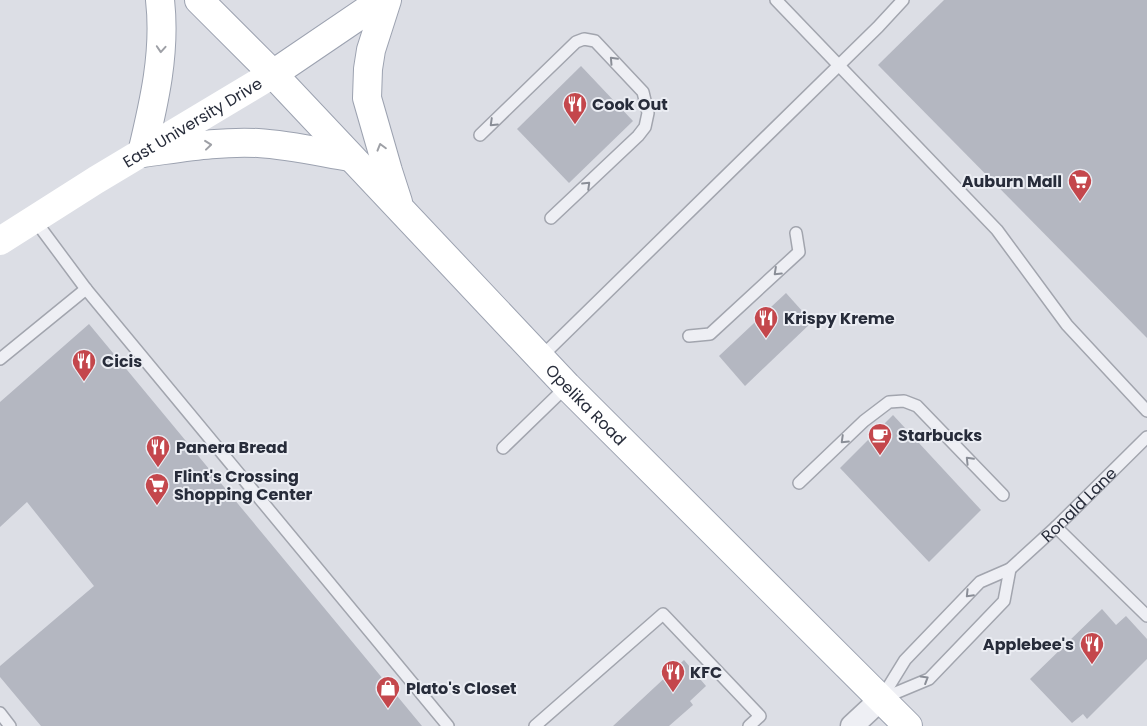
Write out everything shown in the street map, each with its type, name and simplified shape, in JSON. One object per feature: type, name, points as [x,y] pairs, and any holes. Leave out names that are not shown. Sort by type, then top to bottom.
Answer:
[{"type":"main road","points":[[160,0],[161,48],[154,103],[142,153],[213,144],[257,143],[289,146],[350,157]]},
{"type":"main road","name":"Opelika Road","points":[[199,0],[273,74],[567,386],[908,726]]},
{"type":"main road","name":"East University Drive","points":[[0,241],[273,74],[382,0]]},
{"type":"main road","points":[[387,0],[371,50],[367,98],[401,210]]},
{"type":"street","name":"Ronald Lane","points":[[852,726],[881,699]]},
{"type":"lane","points":[[776,0],[997,230],[1067,325],[1147,411]]},
{"type":"lane","points":[[540,358],[878,27],[903,0]]},
{"type":"lane","points":[[480,135],[576,42],[584,39],[595,40],[643,92],[648,113],[645,127],[638,136],[552,218]]},
{"type":"lane","points":[[34,219],[86,289],[357,619],[448,726]]},
{"type":"lane","points":[[689,336],[710,334],[799,252],[796,233]]},
{"type":"lane","points":[[0,360],[86,289]]},
{"type":"lane","points":[[503,448],[567,386]]},
{"type":"lane","points":[[799,483],[864,421],[890,402],[904,401],[917,406],[1003,495]]},
{"type":"lane","name":"Ronald Lane","points":[[881,699],[905,660],[980,582],[1010,569],[1056,527],[1147,437]]},
{"type":"lane","points":[[1056,527],[1147,616]]},
{"type":"lane","name":"Ronald Lane","points":[[881,699],[929,679],[1004,601],[1010,569]]},
{"type":"lane","points":[[535,726],[663,614],[760,716],[749,726]]},
{"type":"lane","points":[[0,713],[10,726]]},
{"type":"building","name":"Auburn Mall","points":[[944,0],[1147,0],[1147,338],[878,65]]},
{"type":"building","name":"Cook Out","points":[[581,66],[633,121],[569,183],[517,129]]},
{"type":"building","name":"Krispy Kreme","points":[[786,293],[812,322],[745,386],[719,356]]},
{"type":"building","name":"Flint's Crossing Shopping Center","points":[[89,324],[422,726],[41,726],[0,677],[0,666],[94,586],[27,502],[0,527],[0,402]]},
{"type":"building","points":[[893,415],[981,510],[929,562],[840,468]]},
{"type":"building","points":[[1102,609],[1116,625],[1126,616],[1147,639],[1147,659],[1087,719],[1083,714],[1072,723],[1030,679]]},
{"type":"building","name":"KFC","points":[[684,660],[706,686],[690,701],[693,705],[669,726],[613,726]]},
{"type":"place","name":"Cook Out","points":[[575,125]]},
{"type":"place","name":"Auburn Mall","points":[[1080,202]]},
{"type":"place","name":"Krispy Kreme","points":[[766,339]]},
{"type":"place","name":"Cicis","points":[[84,382]]},
{"type":"place","name":"Starbucks","points":[[880,456]]},
{"type":"place","name":"Panera Bread","points":[[158,468]]},
{"type":"place","name":"Flint's Crossing Shopping Center","points":[[157,506]]},
{"type":"place","name":"Applebee's","points":[[1092,665]]},
{"type":"place","name":"KFC","points":[[673,693]]},
{"type":"place","name":"Plato's Closet","points":[[388,709]]}]
